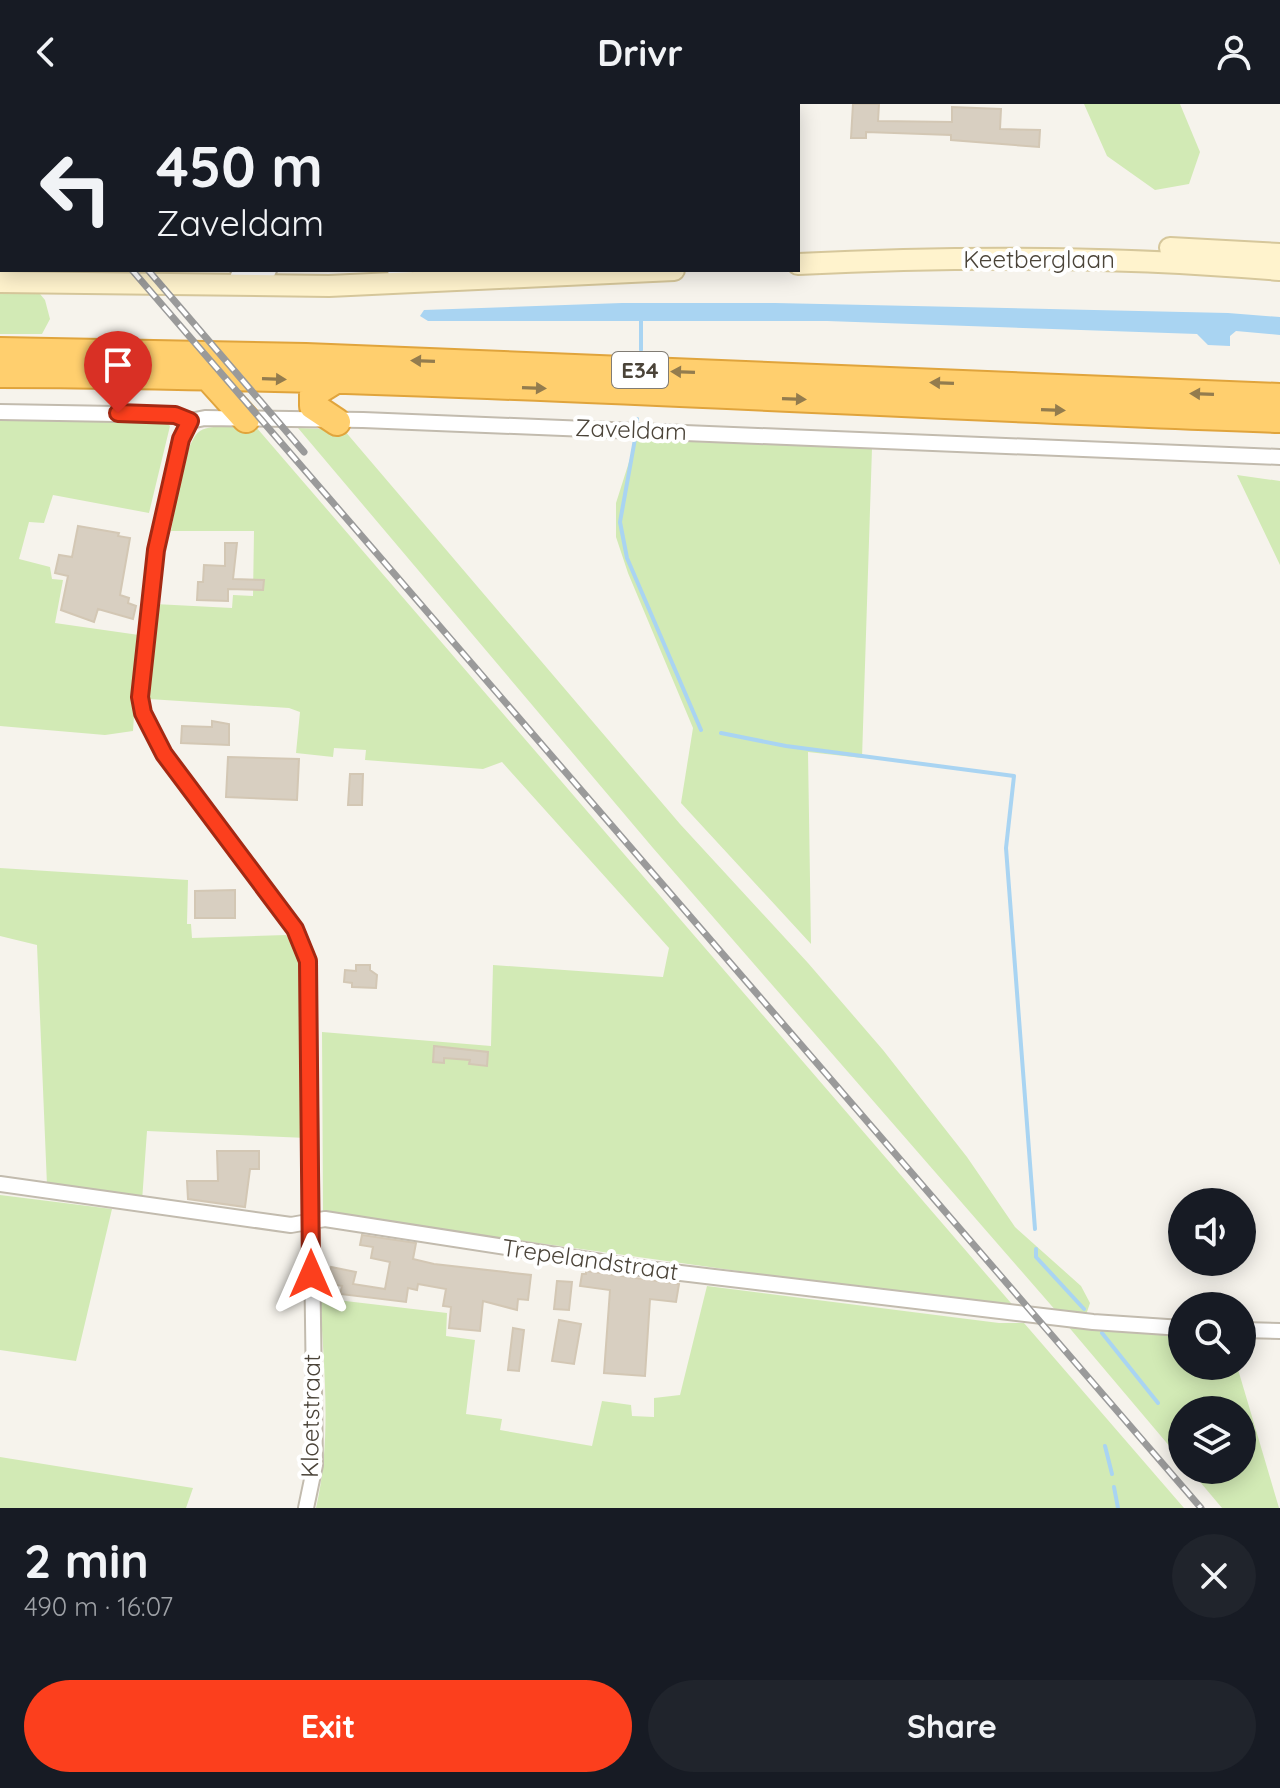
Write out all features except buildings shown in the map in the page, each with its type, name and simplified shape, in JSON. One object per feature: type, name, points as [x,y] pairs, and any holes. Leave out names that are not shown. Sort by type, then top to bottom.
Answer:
[{"type":"highway","name":"E34","points":[[0,351],[306,357],[1280,397]]},
{"type":"highway","name":"E34","points":[[0,374],[334,381],[1280,419]]},
{"type":"highway","points":[[208,377],[246,419]]},
{"type":"highway","points":[[334,381],[313,394],[313,406],[337,422]]},
{"type":"main road","name":"Keetberglaan","points":[[800,252],[1032,246],[1173,248],[1280,254]]},
{"type":"main road","name":"Keetberglaan","points":[[800,264],[1024,258],[1169,261],[1280,270]]},
{"type":"main road","points":[[48,272],[240,276],[368,272]]},
{"type":"main road","points":[[0,282],[287,287],[628,272]]},
{"type":"street","points":[[240,276],[258,272]]},
{"type":"street","name":"Zaveldam","points":[[0,412],[175,415],[190,421],[337,422],[1280,457]]},
{"type":"street","name":"Kloetstraat","points":[[190,421],[181,439],[156,550],[140,697],[143,713],[164,754],[268,891],[303,946],[309,980],[315,1465],[306,1508]]},
{"type":"street","name":"Trepelandstraat","points":[[0,1184],[291,1225],[325,1219],[662,1271],[1093,1322],[1168,1327]]},
{"type":"street","points":[[1256,1330],[1280,1331]]},
{"type":"green space","points":[[1084,104],[1180,104],[1200,152],[1189,184],[1155,190],[1107,156]]},
{"type":"green space","points":[[0,293],[40,294],[45,300],[50,319],[42,334],[0,334]]},
{"type":"green space","points":[[0,421],[165,421],[170,426],[149,513],[53,495],[44,523],[29,522],[19,559],[50,567],[52,579],[63,580],[55,623],[139,635],[133,731],[105,735],[0,726]]},
{"type":"green space","points":[[213,427],[256,427],[1017,1310],[323,1213],[322,1032],[491,1046],[493,965],[663,977],[669,948],[502,762],[483,769],[365,760],[366,750],[334,748],[333,757],[296,753],[300,712],[289,708],[149,699],[155,604],[232,608],[233,595],[253,596],[254,531],[171,531],[185,461],[194,437],[200,431]]},
{"type":"green space","points":[[298,428],[344,430],[680,824],[883,1050],[967,1157],[1015,1227],[1081,1286],[1090,1303],[1086,1315],[1057,1312],[653,848]]},
{"type":"green space","points":[[636,440],[872,448],[862,758],[808,752],[811,944],[681,803],[693,728],[616,537],[616,503]]},
{"type":"green space","points":[[1237,475],[1280,481],[1280,565]]},
{"type":"green space","points":[[0,868],[188,880],[187,924],[191,924],[192,938],[286,935],[300,955],[305,982],[307,1138],[147,1131],[142,1201],[47,1185],[37,945],[0,936]]},
{"type":"green space","points":[[0,1195],[112,1209],[76,1361],[0,1350]]},
{"type":"green space","points":[[707,1286],[999,1323],[1024,1323],[1184,1508],[316,1508],[325,1430],[320,1298],[447,1313],[446,1336],[475,1340],[466,1414],[502,1419],[500,1430],[592,1446],[602,1401],[631,1405],[632,1416],[654,1417],[654,1398],[680,1395]]},
{"type":"green space","points":[[1067,1325],[1168,1333],[1168,1380],[1241,1380],[1246,1396],[1168,1396],[1168,1444]]},
{"type":"green space","points":[[1256,1430],[1279,1508],[1222,1508],[1202,1484],[1256,1484]]},
{"type":"green space","points":[[0,1457],[193,1488],[186,1508],[0,1508]]},
{"type":"water","points":[[622,303],[775,303],[1228,313],[1280,317],[1280,335],[1236,331],[1230,336],[1230,346],[1208,345],[1197,334],[827,321],[428,321],[420,316],[424,310]]},
{"type":"waterway","points":[[641,316],[641,350]]},
{"type":"waterway","points":[[636,424],[637,419]]},
{"type":"waterway","points":[[635,439],[620,522],[627,558],[701,730]]},
{"type":"waterway","points":[[721,733],[786,746],[1014,776],[1006,848],[1035,1229]]},
{"type":"waterway","points":[[1036,1249],[1036,1257],[1084,1309]]},
{"type":"waterway","points":[[1102,1333],[1158,1403]]},
{"type":"waterway","points":[[1105,1446],[1112,1474]]},
{"type":"waterway","points":[[1114,1487],[1118,1508]]},
{"type":"railway","points":[[134,272],[1201,1508]]},
{"type":"railway","points":[[150,272],[304,452]]},
{"type":"route","points":[[118,413],[184,416],[190,421],[181,439],[156,550],[139,682],[140,697],[143,713],[164,754],[295,929],[308,961],[311,1274]]}]
